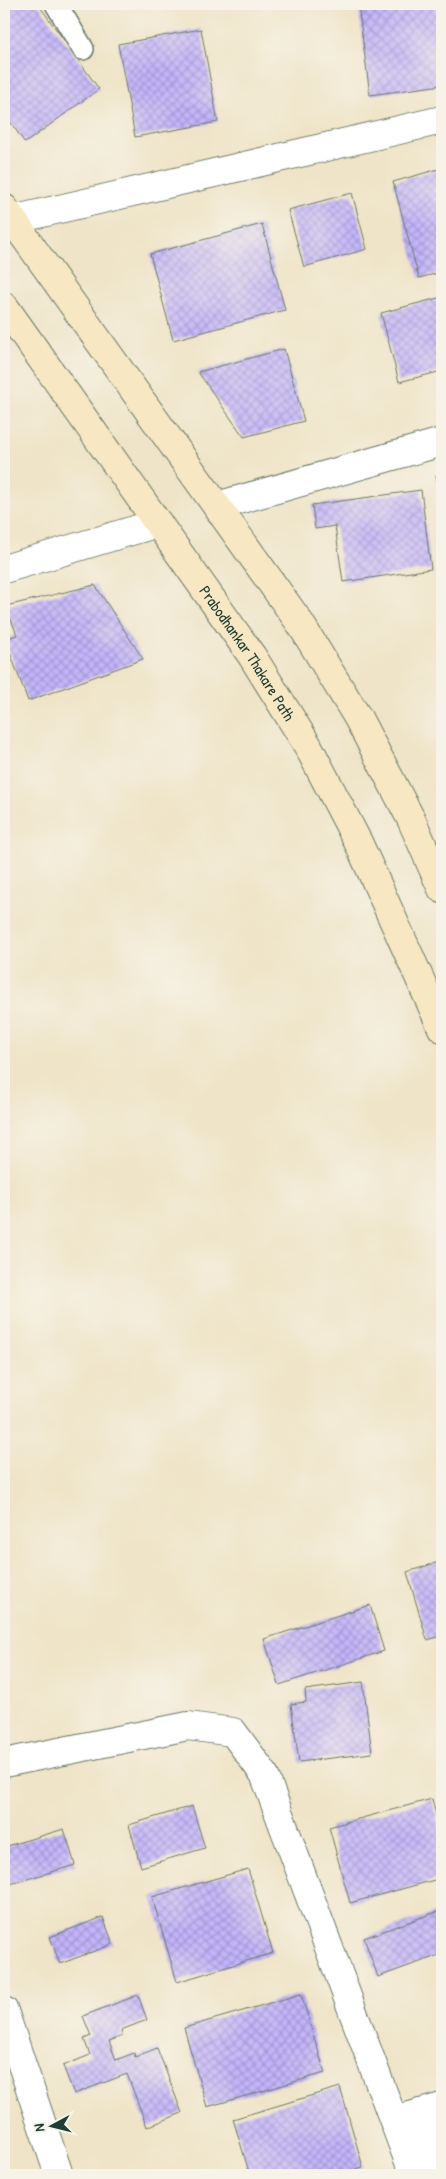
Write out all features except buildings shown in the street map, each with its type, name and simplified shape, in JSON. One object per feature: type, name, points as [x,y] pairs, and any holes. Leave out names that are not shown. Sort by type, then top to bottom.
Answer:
[{"type":"main road","points":[[8,214],[300,623],[358,718],[411,819],[442,888]]},
{"type":"main road","name":"Prabodhankar Thakare Path","points":[[4,306],[252,656],[308,746],[359,844],[442,1028]]},
{"type":"street","points":[[8,214],[442,120]]},
{"type":"street","points":[[217,506],[442,442]]},
{"type":"street","points":[[4,569],[158,523]]},
{"type":"street","points":[[4,1763],[188,1726],[233,1732],[264,1774],[419,2114],[442,2175]]},
{"type":"street","points":[[4,2011],[59,2175]]},
{"type":"street","points":[[414,2175],[419,2114]]},
{"type":"lane","points":[[56,4],[83,49]]}]
